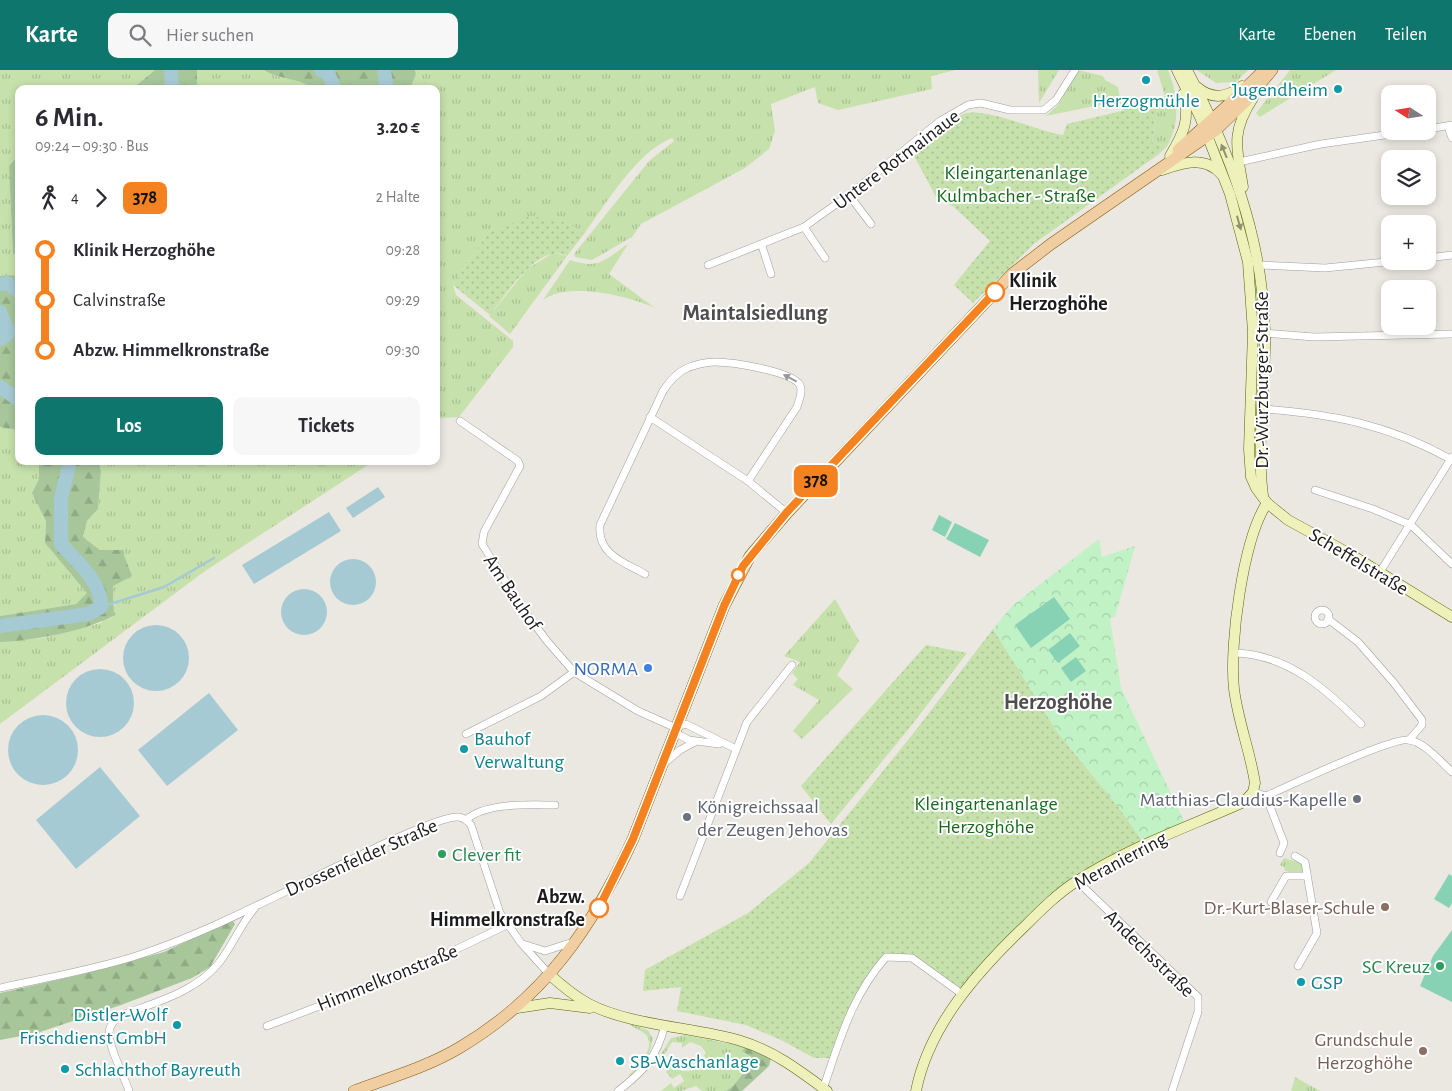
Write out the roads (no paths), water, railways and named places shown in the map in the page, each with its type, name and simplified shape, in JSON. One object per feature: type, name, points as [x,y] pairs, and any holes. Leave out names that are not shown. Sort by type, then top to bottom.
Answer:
[{"type":"main road","points":[[1181,71],[1196,86],[1210,95],[1224,96],[1232,94],[1272,70]]},
{"type":"main road","points":[[1181,71],[1210,128]]},
{"type":"main road","points":[[1160,170],[1170,156],[1184,128],[1187,114],[1181,71]]},
{"type":"main road","points":[[354,1091],[458,1049],[517,1008],[549,974],[576,941],[599,908],[618,873],[736,579],[750,556],[787,512],[1012,274],[1051,244],[1160,170],[1210,128],[1260,77]]},
{"type":"main road","points":[[1246,205],[1239,162],[1237,129],[1260,77]]},
{"type":"main road","points":[[1196,86],[1210,128]]},
{"type":"main road","points":[[1170,156],[1210,128]]},
{"type":"main road","name":"Dr.-Würzburger-Straße","points":[[1210,128],[1240,226],[1248,262],[1253,332],[1249,449],[1251,477],[1265,500]]},
{"type":"main road","name":"Dr.-Würzburger-Straße","points":[[1210,128],[1246,205],[1259,265],[1265,333],[1261,471],[1265,500]]},
{"type":"main road","points":[[1160,170],[1196,161],[1211,166],[1224,177]]},
{"type":"main road","points":[[1253,792],[1255,782],[1253,771],[1234,689],[1234,654],[1237,614],[1252,539],[1258,515],[1265,500]]},
{"type":"main road","name":"Scheffelstraße","points":[[1265,500],[1288,520],[1380,572],[1452,617]]},
{"type":"main road","name":"Meranierring","points":[[916,1091],[938,1034],[962,994],[980,971],[1007,943],[1076,881],[1144,844],[1244,802],[1253,792]]},
{"type":"main road","points":[[549,974],[575,996],[604,1010]]},
{"type":"main road","points":[[517,1008],[557,1004],[604,1010],[741,1041],[796,1067],[825,1090]]},
{"type":"street","name":"Untere Rotmainaue","points":[[708,265],[762,246],[804,227],[849,195],[954,111],[968,105],[981,103],[1010,110],[1034,112],[1044,110],[1056,100],[1075,70]]},
{"type":"street","points":[[1436,128],[1450,126],[1452,138]]},
{"type":"street","points":[[1239,162],[1321,144],[1381,136]]},
{"type":"street","points":[[849,195],[871,224]]},
{"type":"street","points":[[804,227],[826,258]]},
{"type":"street","points":[[762,246],[771,274]]},
{"type":"street","points":[[1436,257],[1452,255]]},
{"type":"street","points":[[1259,265],[1325,268],[1381,262]]},
{"type":"street","points":[[1265,333],[1314,337],[1452,334]]},
{"type":"street","points":[[645,574],[606,551],[600,540],[599,530],[602,519],[663,390],[676,375],[690,367],[714,362],[778,372],[795,378],[799,383],[800,397],[797,407],[748,481]]},
{"type":"street","points":[[1263,409],[1322,414],[1374,425],[1452,459],[1380,572]]},
{"type":"street","points":[[650,417],[748,481],[787,512]]},
{"type":"street","name":"Am Bauhof","points":[[460,422],[518,461],[520,466],[519,471],[484,532],[482,544],[520,605],[547,641],[574,672],[618,700],[661,723],[676,728]]},
{"type":"street","points":[[1315,490],[1373,509],[1411,525],[1452,564]]},
{"type":"street","points":[[1253,792],[1266,796],[1378,747],[1408,740],[1422,725],[1422,720],[1394,682],[1358,642],[1328,619]]},
{"type":"street","points":[[1234,654],[1270,659],[1300,672],[1320,684],[1361,724]]},
{"type":"street","points":[[680,896],[736,749],[752,714],[792,665]]},
{"type":"street","points":[[466,734],[541,696],[574,672]]},
{"type":"street","points":[[724,744],[682,738],[676,728],[686,724],[736,749]]},
{"type":"street","points":[[1408,740],[1418,744],[1452,772]]},
{"type":"street","points":[[662,766],[685,746],[700,742]]},
{"type":"street","points":[[1266,796],[1284,843],[1280,853]]},
{"type":"street","name":"Drossenfelder Straße","points":[[0,988],[136,956],[197,933],[372,850],[451,818],[466,820],[477,812],[520,805],[556,806]]},
{"type":"street","points":[[466,820],[471,825],[500,913],[521,943],[549,974]]},
{"type":"street","points":[[1295,856],[1305,862],[1317,933],[1298,966]]},
{"type":"street","points":[[1271,902],[1286,876],[1307,876]]},
{"type":"street","name":"Andechsstraße","points":[[1076,881],[1198,997],[1196,1020],[1172,1091]]},
{"type":"street","name":"Drossenfelder Straße","points":[[129,1091],[110,1038],[110,1027],[114,1020],[119,1016],[182,991],[209,974],[256,906]]},
{"type":"street","name":"Himmelkronstraße","points":[[267,1026],[411,971],[507,925]]},
{"type":"street","points":[[521,943],[545,951],[576,941]]},
{"type":"street","points":[[825,1090],[848,1014],[868,977],[886,958],[912,958],[962,994]]},
{"type":"street","points":[[618,1091],[646,1068],[658,1047],[665,1025]]},
{"type":"water","points":[[378,487],[385,497],[353,518],[346,508]]},
{"type":"water","points":[[329,512],[341,531],[254,584],[242,565]]},
{"type":"water","points":[[348,559],[358,559],[372,569],[376,582],[372,595],[366,601],[358,605],[348,605],[334,595],[330,587],[330,577],[340,563]]},
{"type":"water","points":[[304,589],[317,593],[323,599],[327,612],[323,625],[317,631],[304,635],[291,631],[285,625],[281,612],[285,599],[291,593]]},
{"type":"water","points":[[162,625],[180,634],[187,645],[189,658],[187,671],[180,682],[169,689],[150,691],[132,682],[125,671],[123,652],[132,634],[143,627]]},
{"type":"water","points":[[100,669],[113,672],[124,679],[131,690],[134,703],[131,716],[124,727],[113,734],[100,737],[87,734],[76,727],[69,716],[66,703],[69,690],[76,679],[87,672]]},
{"type":"water","points":[[209,693],[238,730],[167,786],[138,750]]},
{"type":"water","points":[[43,715],[62,721],[72,731],[78,750],[72,769],[62,779],[43,785],[24,779],[14,769],[8,750],[14,731],[24,721]]},
{"type":"water","points":[[100,767],[140,816],[76,869],[36,820]]},
{"type":"waterway","points":[[171,70],[172,85]]},
{"type":"waterway","points":[[321,70],[328,73],[333,85]]},
{"type":"waterway","points":[[384,70],[385,85]]},
{"type":"waterway","points":[[0,284],[7,283],[15,289]]},
{"type":"waterway","points":[[0,312],[8,331],[7,335],[0,339]]},
{"type":"waterway","points":[[0,387],[15,397]]},
{"type":"waterway","points":[[0,626],[88,614],[101,607],[100,598],[93,581],[61,544],[61,498],[69,465]]},
{"type":"waterway","points":[[101,607],[164,587],[214,558]]},
{"type":"place","name":"Herzogmühle","points":[[1146,80]]},
{"type":"place","name":"Jugendheim","points":[[1338,89]]},
{"type":"place","name":"Klinik Herzoghöhe","points":[[995,292]]},
{"type":"place","name":"NORMA","points":[[648,668]]},
{"type":"place","name":"Bauhof Verwaltung","points":[[464,749]]},
{"type":"place","name":"Matthias-Claudius-Kapelle","points":[[1357,799]]},
{"type":"place","name":"Königreichssaal der Zeugen Jehovas","points":[[687,817]]},
{"type":"place","name":"Clever fit","points":[[442,854]]},
{"type":"place","name":"Dr.-Kurt-Blaser-Schule","points":[[1385,907]]},
{"type":"place","name":"Abzw. Himmelkronstraße","points":[[599,908]]},
{"type":"place","name":"SC Kreuz","points":[[1440,966]]},
{"type":"place","name":"GSP","points":[[1301,982]]},
{"type":"place","name":"Distler-Wolf Frischdienst GmbH","points":[[177,1025]]},
{"type":"place","name":"Grundschule Herzoghöhe","points":[[1423,1051]]},
{"type":"place","name":"SB-Waschanlage","points":[[620,1061]]},
{"type":"place","name":"Schlachthof Bayreuth","points":[[65,1069]]},
{"type":"district","name":"Maintalsiedlung","points":[[755,312]]},
{"type":"district","name":"Herzoghöhe","points":[[1058,701]]},
{"type":"park label","name":"Kleingartenanlage Kulmbacher - Straße","points":[[1016,184]]},
{"type":"park label","name":"Kleingartenanlage Herzoghöhe","points":[[986,814]]}]
